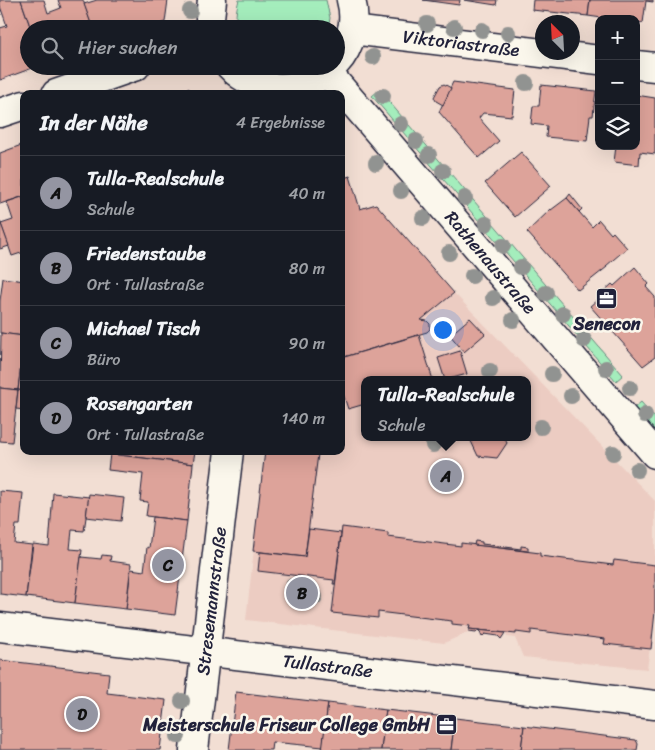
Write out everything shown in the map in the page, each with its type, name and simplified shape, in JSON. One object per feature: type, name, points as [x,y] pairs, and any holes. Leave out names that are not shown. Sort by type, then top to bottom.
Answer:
[{"type":"street","points":[[210,20],[212,0]]},
{"type":"street","points":[[345,50],[348,46],[352,30],[353,8],[351,0]]},
{"type":"street","name":"Viktoriastraße","points":[[352,30],[595,60]]},
{"type":"street","points":[[640,65],[655,67]]},
{"type":"street","points":[[67,90],[110,75]]},
{"type":"street","points":[[241,75],[270,90]]},
{"type":"street","points":[[279,90],[311,82],[321,75]]},
{"type":"street","name":"Rathenaustraße","points":[[339,75],[655,454]]},
{"type":"street","points":[[0,113],[20,106]]},
{"type":"street","name":"Stresemannstraße","points":[[194,750],[229,455]]},
{"type":"street","name":"Tullastraße","points":[[0,627],[655,705]]},
{"type":"shaded area","points":[[454,293],[655,501],[655,612],[647,669],[523,657],[515,638],[507,637],[505,633],[501,639],[498,636],[486,634],[482,637],[479,631],[476,633],[469,632],[444,643],[246,620],[265,455],[345,455],[345,357],[427,332],[430,329],[427,321],[421,320]]},
{"type":"green space","points":[[239,0],[326,0],[330,18],[330,20],[236,20]]},
{"type":"green space","points":[[379,90],[623,375],[616,381],[372,96]]},
{"type":"green space","points":[[641,402],[655,418],[655,433],[634,408]]},
{"type":"building","points":[[0,0],[21,0],[28,20],[20,20],[20,73],[0,80],[0,28],[7,26],[0,6]]},
{"type":"building","points":[[21,0],[44,0],[48,13],[61,8],[58,0],[83,0],[90,20],[28,20]]},
{"type":"building","points":[[97,0],[168,0],[165,20],[90,20],[84,4]]},
{"type":"building","points":[[423,0],[460,0],[459,5]]},
{"type":"building","points":[[464,0],[497,0],[496,5]]},
{"type":"building","points":[[533,0],[590,0],[588,16],[532,10]]},
{"type":"building","points":[[590,0],[653,0],[653,2],[646,1],[643,23],[640,23],[640,15],[588,16]]},
{"type":"building","points":[[453,82],[515,90],[512,116],[483,113],[479,118],[499,141],[479,158],[439,112]]},
{"type":"building","points":[[444,84],[451,88],[443,105],[436,101],[434,97],[440,86]]},
{"type":"building","points":[[541,85],[595,91],[593,116],[590,116],[587,141],[546,137],[547,126],[531,124],[533,106],[539,106]]},
{"type":"building","points":[[640,96],[655,98],[655,154],[640,152],[639,165],[614,162],[616,150],[640,150]]},
{"type":"building","points":[[20,146],[20,197],[0,204],[0,153]]},
{"type":"building","points":[[521,152],[551,186],[515,217],[485,183]]},
{"type":"building","points":[[350,176],[360,209],[376,204],[454,293],[421,320],[427,321],[430,324],[430,329],[427,332],[345,357],[345,178]]},
{"type":"building","points":[[570,194],[582,209],[579,212],[567,198]]},
{"type":"building","points":[[20,198],[20,253],[12,256],[1,224],[13,220],[7,202]]},
{"type":"building","points":[[567,198],[592,227],[599,220],[627,248],[578,290],[527,232],[551,209]]},
{"type":"building","points":[[0,221],[9,246],[0,249]]},
{"type":"building","points":[[635,267],[649,284],[646,287],[655,297],[655,357],[643,366],[590,306],[612,284],[614,286]]},
{"type":"building","points":[[3,278],[20,280],[20,336],[0,333],[0,301]]},
{"type":"building","points":[[470,318],[485,334],[464,352],[450,335]]},
{"type":"building","points":[[1,333],[20,335],[18,390],[0,388]]},
{"type":"building","points":[[419,335],[432,376],[361,376],[361,405],[348,409],[345,400],[345,357]]},
{"type":"building","points":[[460,351],[467,374],[444,376],[438,358]]},
{"type":"building","points":[[20,374],[20,390],[18,390]]},
{"type":"building","points":[[0,388],[18,390],[12,442],[0,441]]},
{"type":"building","points":[[18,390],[20,390],[20,410],[16,409]]},
{"type":"building","points":[[471,441],[506,441],[507,443],[497,458],[478,456]]},
{"type":"building","points":[[110,455],[193,464],[187,521],[146,516],[148,502],[140,501],[143,474],[108,470]]},
{"type":"building","points":[[118,455],[194,455],[193,464]]},
{"type":"building","points":[[265,455],[318,455],[305,557],[253,551]]},
{"type":"building","points":[[0,491],[23,493],[20,525],[16,525],[14,543],[32,545],[26,597],[0,594]]},
{"type":"building","points":[[53,493],[89,497],[84,531],[72,530],[70,549],[82,550],[75,603],[26,597],[33,544],[49,546]]},
{"type":"building","points":[[89,494],[124,498],[121,521],[86,517]]},
{"type":"building","points":[[153,517],[187,521],[175,615],[126,609],[131,569],[144,571]]},
{"type":"building","points":[[342,527],[388,533],[388,537],[461,546],[461,543],[540,553],[540,556],[613,565],[614,560],[655,565],[655,612],[651,649],[604,644],[605,639],[531,630],[531,634],[516,632],[516,634],[469,629],[470,626],[452,624],[452,621],[378,612],[378,618],[332,613]]},
{"type":"building","points":[[309,529],[341,533],[335,584],[333,584],[334,580],[258,571],[260,552],[305,557]]},
{"type":"building","points":[[475,541],[482,542],[482,544],[521,549],[521,546],[528,547],[528,551],[474,545]]},
{"type":"building","points":[[102,555],[111,556],[110,561],[131,564],[126,609],[75,603],[81,557],[101,559]]},
{"type":"building","points":[[469,629],[479,630],[476,633],[469,632]]},
{"type":"building","points":[[479,630],[505,633],[501,639],[498,636],[485,634],[482,637]]},
{"type":"building","points":[[0,660],[109,673],[107,693],[166,700],[160,750],[0,750]]},
{"type":"building","points":[[236,692],[328,703],[323,747],[272,742],[271,750],[229,750]]},
{"type":"building","points":[[328,703],[386,710],[381,750],[322,750]]},
{"type":"building","points":[[386,710],[455,718],[451,750],[381,750]]},
{"type":"building","points":[[455,718],[524,726],[521,750],[451,750]]},
{"type":"building","points":[[524,726],[636,740],[638,744],[637,750],[521,750]]},
{"type":"place","name":"Senecon","points":[[607,299]]},
{"type":"place","name":"Tulla-Realschule","points":[[446,476]]},
{"type":"place","name":"Michael Tisch","points":[[168,565]]},
{"type":"place","name":"Friedenstaube","points":[[302,593]]},
{"type":"place","name":"Rosengarten","points":[[82,714]]},
{"type":"place","name":"Meisterschule Friseur College GmbH","points":[[446,725]]}]
